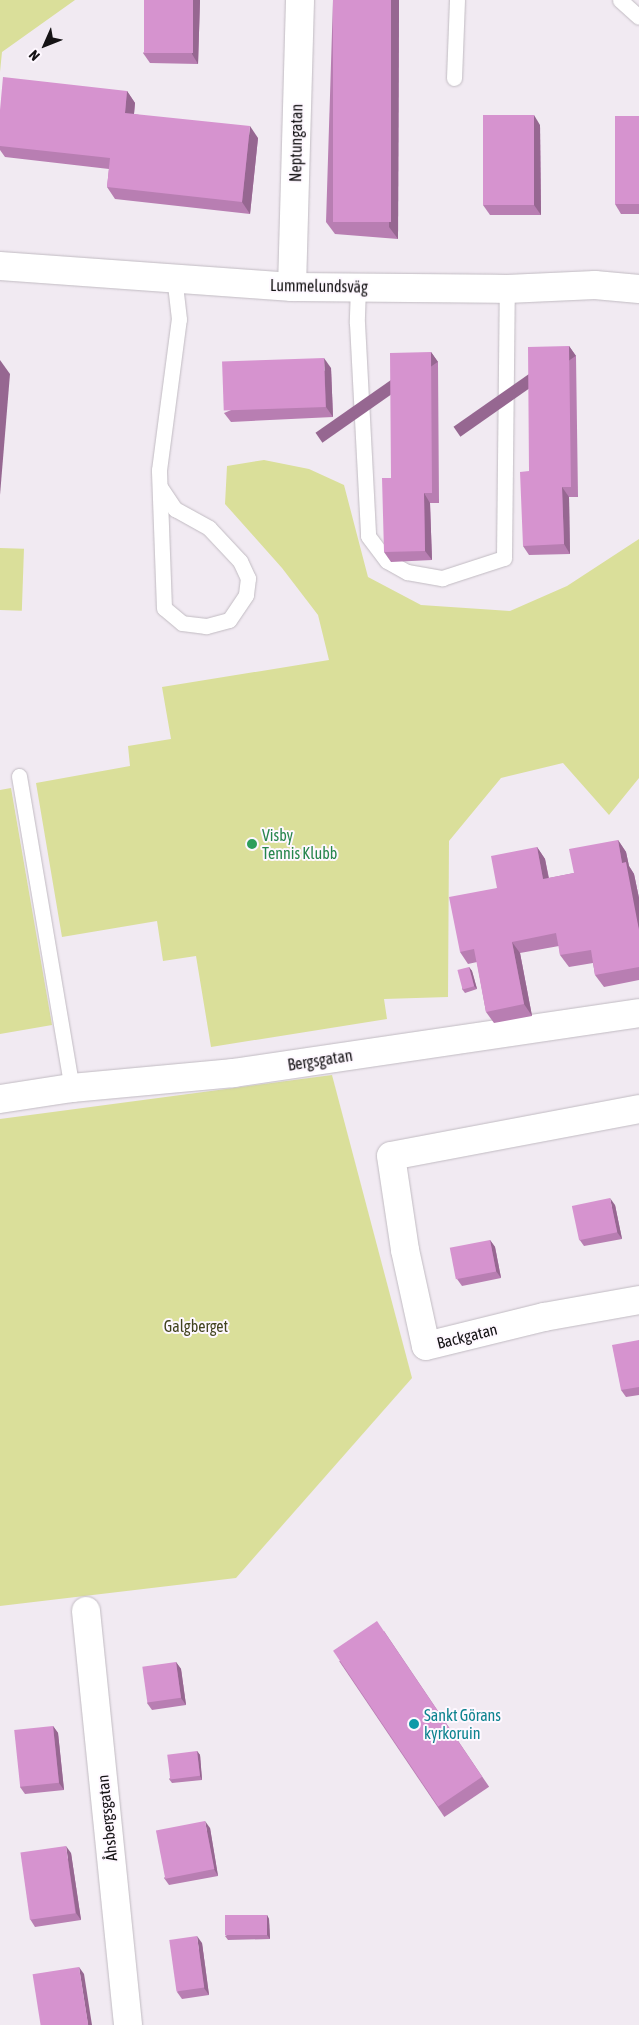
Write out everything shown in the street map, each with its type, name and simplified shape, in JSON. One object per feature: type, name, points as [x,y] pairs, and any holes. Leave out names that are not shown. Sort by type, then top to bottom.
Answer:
[{"type":"street","name":"Neptungatan","points":[[292,287],[300,0]]},
{"type":"street","name":"Lummelundsväg","points":[[0,266],[174,276],[292,287],[508,289],[595,285],[639,289]]},
{"type":"street","name":"Bergsgatan","points":[[0,1099],[72,1088],[233,1073],[639,1013]]},
{"type":"street","name":"Backgatan","points":[[639,1108],[391,1156],[404,1250],[426,1346],[544,1317],[639,1300]]},
{"type":"street","name":"Åhsbergsgatan","points":[[86,1611],[128,2025]]},
{"type":"lane","points":[[454,78],[457,0]]},
{"type":"lane","points":[[620,0],[639,17]]},
{"type":"lane","points":[[160,487],[175,510],[209,528],[240,561],[248,578],[246,595],[229,620],[206,626],[182,623],[164,608],[158,470],[179,318],[174,276]]},
{"type":"lane","points":[[358,287],[357,332],[368,536],[387,561],[407,572],[442,578],[504,558],[508,289]]},
{"type":"lane","points":[[20,776],[72,1088]]},
{"type":"green space","points":[[0,0],[75,0],[2,52],[0,72]]},
{"type":"green space","points":[[264,460],[309,469],[344,485],[368,577],[421,605],[510,611],[567,586],[639,539],[639,778],[609,815],[563,763],[501,778],[449,841],[448,997],[384,999],[387,1019],[211,1047],[196,956],[163,961],[157,921],[62,937],[36,783],[130,766],[128,746],[171,739],[162,687],[329,660],[318,615],[282,568],[225,504],[227,466]]},
{"type":"green space","points":[[0,548],[24,549],[22,611],[0,610]]},
{"type":"green space","points":[[11,788],[52,1025],[0,1034],[0,790]]},
{"type":"green space","name":"Galgberget","points":[[332,1075],[412,1378],[236,1578],[0,1606],[0,1119]]},
{"type":"building","points":[[144,0],[193,0],[193,53],[144,53]]},
{"type":"building","points":[[333,0],[391,0],[391,222],[333,222]]},
{"type":"building","points":[[3,77],[127,91],[125,113],[250,126],[242,202],[107,187],[110,158],[0,146],[0,110]]},
{"type":"building","points":[[483,115],[534,115],[534,205],[483,205]]},
{"type":"building","points":[[615,116],[639,116],[639,204],[615,204]]},
{"type":"building","points":[[569,346],[571,487],[562,487],[564,544],[523,546],[520,472],[529,471],[528,347]]},
{"type":"building","points":[[431,352],[432,493],[424,493],[425,551],[384,552],[382,478],[391,478],[390,353]]},
{"type":"building","points":[[324,358],[326,407],[224,411],[222,362]]},
{"type":"building","points":[[618,840],[622,863],[626,862],[639,930],[639,967],[595,975],[591,950],[560,955],[556,933],[512,942],[524,1004],[486,1012],[474,949],[460,952],[449,897],[497,888],[491,856],[537,847],[543,879],[574,873],[569,849]]},
{"type":"building","points":[[469,967],[474,986],[463,989],[457,970]]},
{"type":"building","points":[[610,1198],[617,1232],[579,1240],[572,1206]]},
{"type":"building","points":[[490,1240],[496,1271],[456,1279],[450,1248]]},
{"type":"building","points":[[639,1340],[639,1387],[621,1390],[612,1345]]},
{"type":"building","name":"Sankt Görans kyrkoruin","points":[[377,1621],[482,1777],[438,1806],[333,1651]]},
{"type":"building","points":[[176,1662],[181,1698],[147,1702],[142,1667]]},
{"type":"building","points":[[53,1726],[59,1783],[20,1787],[14,1730]]},
{"type":"building","points":[[197,1751],[200,1776],[170,1779],[167,1755]]},
{"type":"building","points":[[205,1821],[214,1869],[165,1879],[156,1831]]},
{"type":"building","points":[[66,1846],[75,1913],[30,1920],[20,1852]]},
{"type":"building","points":[[225,1915],[267,1915],[267,1935],[225,1935]]},
{"type":"building","points":[[197,1936],[204,1987],[177,1991],[169,1940]]},
{"type":"building","points":[[79,1967],[88,2025],[41,2025],[33,1974]]},
{"type":"place","name":"Visby Tennis Klubb","points":[[252,844]]},
{"type":"place","name":"Sankt Görans kyrkoruin","points":[[414,1724]]}]
